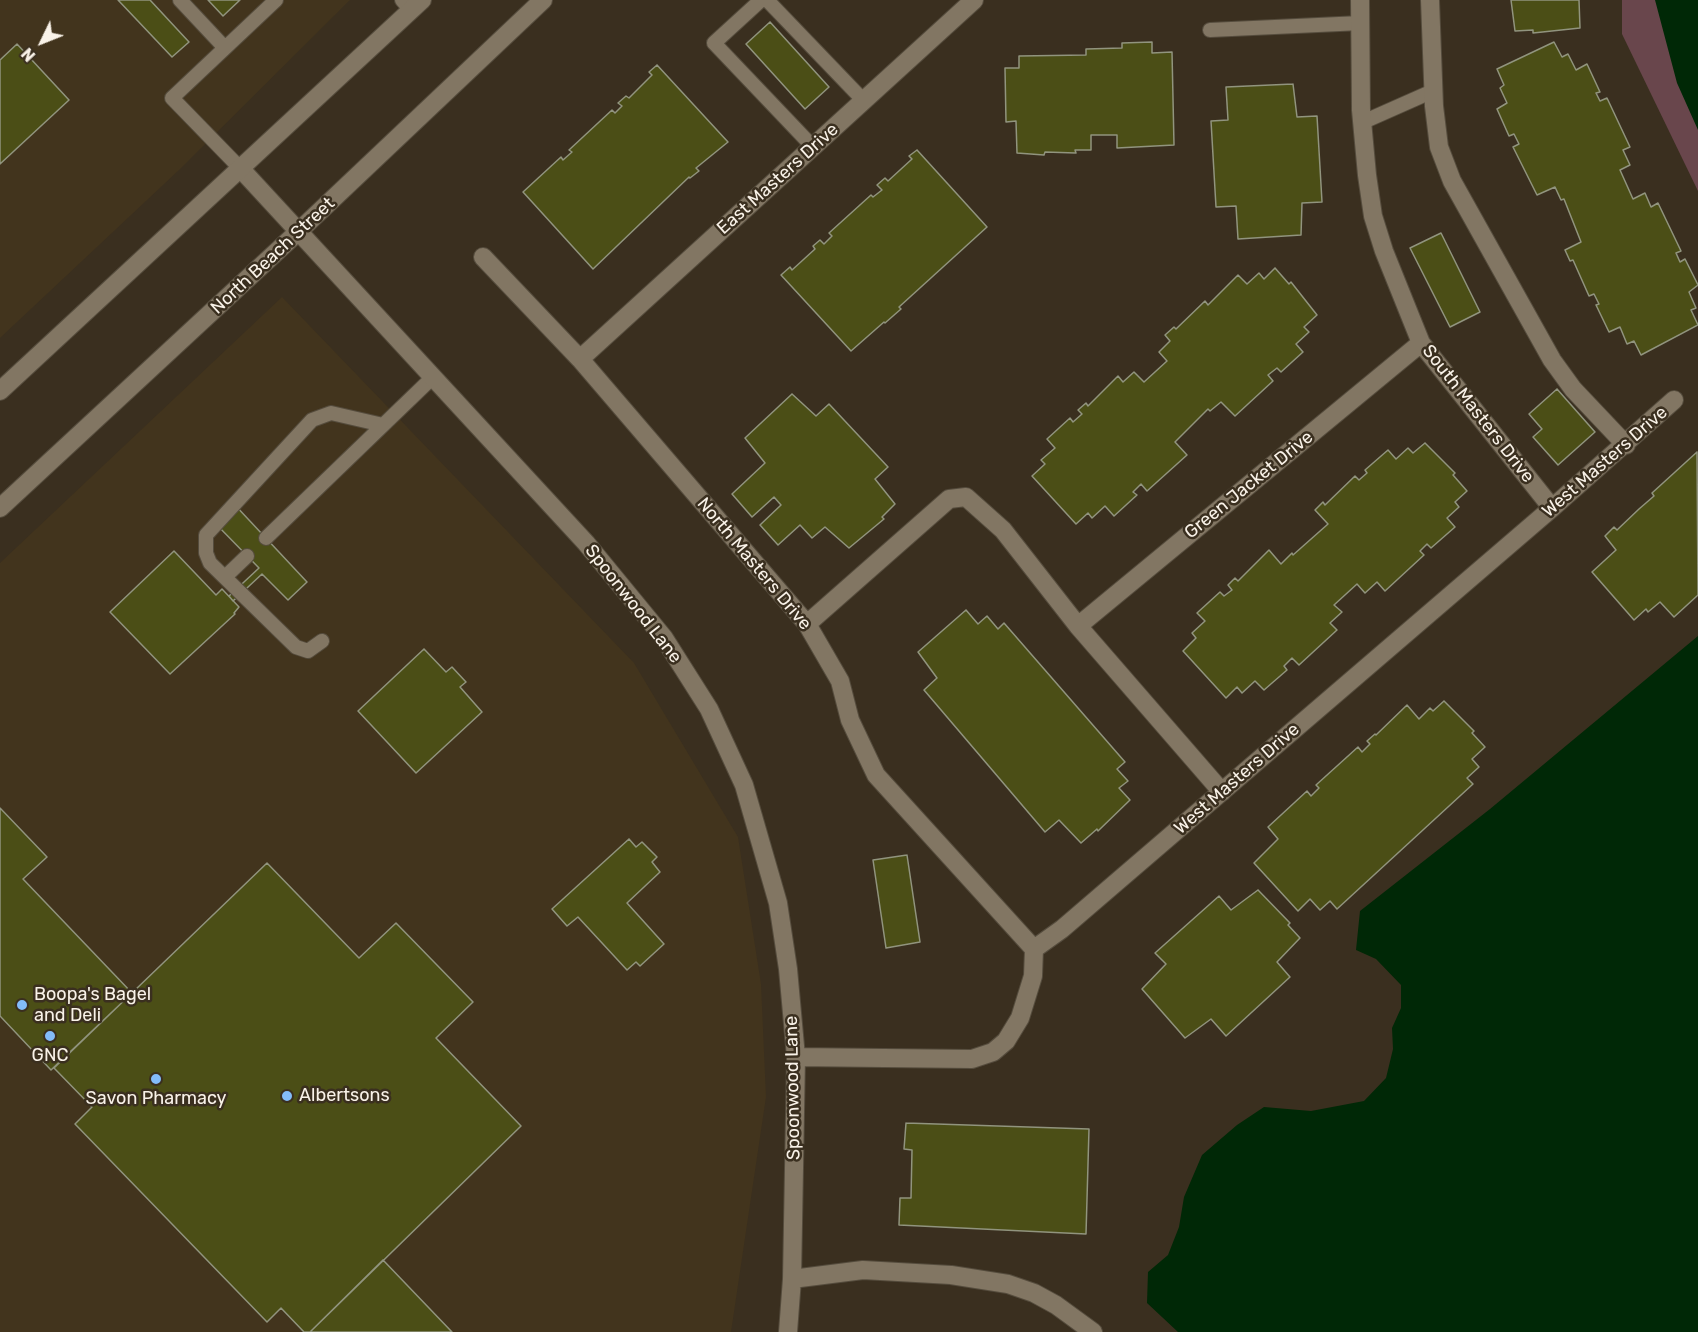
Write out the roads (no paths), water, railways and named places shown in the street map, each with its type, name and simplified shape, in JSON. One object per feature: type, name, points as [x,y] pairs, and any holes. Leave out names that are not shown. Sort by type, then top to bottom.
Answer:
[{"type":"street","name":"North Beach Street","points":[[0,508],[300,230],[543,0]]},
{"type":"street","name":"East Masters Drive","points":[[580,359],[975,0]]},
{"type":"street","name":"South Masters Drive","points":[[1360,0],[1363,122],[1372,216],[1421,344],[1552,508]]},
{"type":"street","points":[[1430,0],[1433,91],[1439,147],[1452,181],[1552,360],[1573,390],[1626,445]]},
{"type":"street","points":[[0,392],[240,168],[411,3]]},
{"type":"street","name":"Spoonwood Lane","points":[[240,168],[300,230],[586,543],[664,638],[709,709],[744,784],[778,903],[796,1056],[792,1279],[788,1332]]},
{"type":"street","name":"North Masters Drive","points":[[483,257],[580,359],[807,624],[840,681],[850,720],[876,775],[1034,949]]},
{"type":"street","name":"Green Jacket Drive","points":[[1078,626],[1421,344]]},
{"type":"street","name":"West Masters Drive","points":[[1034,949],[1062,929],[1222,792],[1626,445],[1674,400]]},
{"type":"street","points":[[807,624],[949,499],[966,497],[1003,530],[1078,626],[1222,792]]},
{"type":"street","points":[[796,1056],[972,1059],[993,1052],[1006,1041],[1020,1018],[1033,976],[1034,949]]},
{"type":"street","points":[[792,1279],[863,1270],[951,1275],[1008,1284],[1048,1301],[1093,1332]]},
{"type":"lane","points":[[180,0],[225,48]]},
{"type":"lane","points":[[240,168],[172,98],[276,0]]},
{"type":"lane","points":[[761,0],[714,43],[813,147]]},
{"type":"lane","points":[[767,0],[864,101]]},
{"type":"lane","points":[[1210,30],[1361,23]]},
{"type":"lane","points":[[1363,122],[1433,91]]},
{"type":"lane","points":[[266,538],[433,377]]},
{"type":"lane","points":[[322,641],[308,651],[296,647],[210,563],[206,553],[206,535],[312,420],[331,413],[384,425]]},
{"type":"lane","points":[[225,577],[247,556]]},
{"type":"place","name":"Boopa's Bagel and Deli","points":[[22,1005]]},
{"type":"place","name":"GNC","points":[[50,1036]]},
{"type":"place","name":"Savon Pharmacy","points":[[156,1079]]},
{"type":"place","name":"Albertsons","points":[[287,1096]]}]
